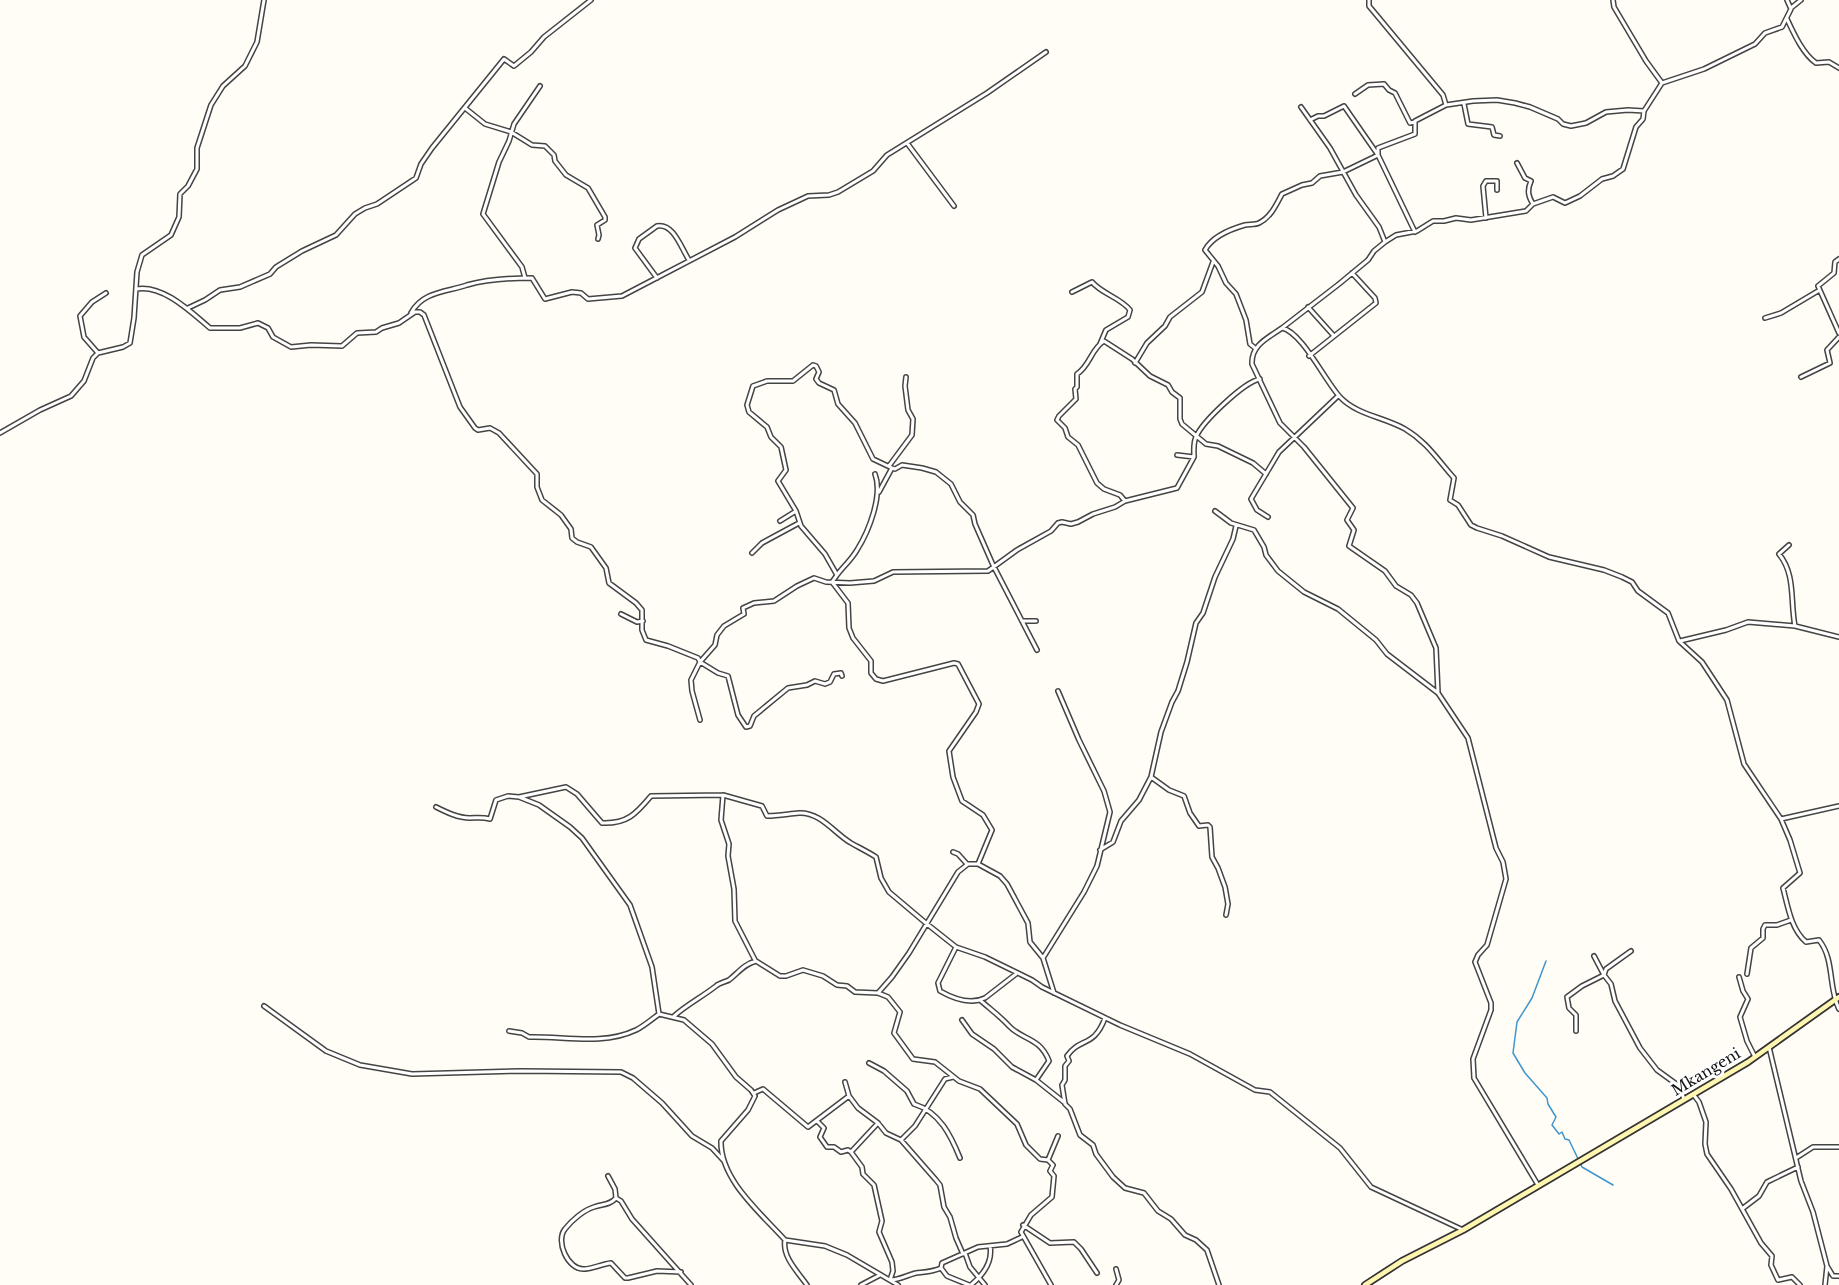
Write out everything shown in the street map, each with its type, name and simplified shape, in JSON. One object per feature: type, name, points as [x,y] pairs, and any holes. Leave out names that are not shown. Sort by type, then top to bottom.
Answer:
[{"type":"street","points":[[0,433],[40,410],[71,396],[84,381],[93,357],[98,353],[130,343],[137,272],[142,255],[171,235],[178,217],[180,194],[188,186],[197,169],[198,147],[211,105],[223,86],[245,66],[257,42],[264,0]]},
{"type":"street","points":[[188,308],[219,290],[240,287],[270,274],[276,267],[302,251],[336,235],[355,214],[378,204],[410,183],[419,174],[421,164],[432,148],[504,59],[514,66],[544,37],[591,0]]},
{"type":"street","points":[[1369,0],[1369,6],[1443,95],[1446,105]]},
{"type":"street","points":[[1612,0],[1614,8],[1662,83]]},
{"type":"street","points":[[1787,0],[1791,9]]},
{"type":"street","points":[[1438,693],[1436,648],[1417,603],[1411,595],[1396,586],[1385,571],[1349,546],[1354,530],[1347,520],[1353,508],[1304,447],[1280,423],[1252,364],[1255,348],[1352,273],[1384,242],[1396,235],[1415,232],[1432,222],[1456,218],[1471,220],[1526,211],[1533,204],[1553,197],[1565,203],[1580,196],[1602,179],[1613,176],[1623,169],[1636,127],[1643,119],[1644,111],[1662,83],[1704,69],[1755,44],[1765,33],[1782,27],[1791,9],[1802,0]]},
{"type":"street","points":[[1787,19],[1794,35],[1812,60],[1816,63],[1829,62],[1839,68]]},
{"type":"street","points":[[411,315],[417,303],[438,292],[488,279],[532,278],[545,299],[572,292],[581,293],[588,299],[622,296],[735,237],[778,210],[808,196],[830,195],[838,192],[873,171],[887,155],[938,125],[951,114],[987,93],[1046,52]]},
{"type":"street","points":[[1355,94],[1368,85],[1384,84],[1395,93],[1410,123],[1446,105],[1473,101],[1497,100],[1515,103],[1530,107],[1571,126],[1586,123],[1606,112],[1644,111]]},
{"type":"street","points":[[525,278],[522,267],[483,214],[499,162],[514,124],[540,86]]},
{"type":"street","points":[[1464,104],[1468,124],[1492,127],[1494,135],[1500,136]]},
{"type":"street","points":[[1310,120],[1344,106],[1378,155],[1415,232]]},
{"type":"street","points":[[1301,107],[1330,148],[1356,195],[1379,227],[1384,242]]},
{"type":"street","points":[[465,108],[485,124],[511,132],[532,144],[545,146],[554,155],[555,161],[566,175],[588,188],[605,217],[603,223],[597,225],[598,239]]},
{"type":"street","points":[[1378,155],[1378,148],[1416,134],[1415,122]]},
{"type":"street","points":[[907,143],[954,206]]},
{"type":"street","points":[[1255,348],[1250,344],[1236,294],[1226,283],[1218,266],[1205,250],[1214,240],[1232,229],[1258,224],[1280,201],[1281,194],[1312,183],[1320,176],[1343,172],[1378,155]]},
{"type":"street","points":[[1517,163],[1525,178],[1530,181],[1528,195],[1533,204]]},
{"type":"street","points":[[1486,218],[1483,186],[1486,181],[1497,181],[1497,190]]},
{"type":"street","points":[[657,278],[635,248],[639,239],[657,226],[667,226],[672,231],[689,261]]},
{"type":"street","points":[[1801,377],[1830,363],[1827,350],[1839,335],[1818,291],[1818,286],[1834,273],[1835,262],[1839,259]]},
{"type":"street","points":[[1136,363],[1147,343],[1165,326],[1170,317],[1202,292],[1213,262]]},
{"type":"street","points":[[1310,356],[1376,303],[1375,298],[1352,273]]},
{"type":"street","points":[[1072,292],[1092,282],[1096,288],[1126,305],[1130,310],[1128,317],[1106,330],[1100,344]]},
{"type":"street","points":[[136,289],[141,288],[166,294],[188,308],[210,328],[240,328],[258,323],[268,328],[273,337],[291,347],[298,348],[311,345],[342,346],[357,333],[376,332],[399,323],[415,312],[420,312],[424,315],[460,407],[475,428],[478,430],[490,428],[499,433],[537,474],[537,487],[542,500],[561,515],[571,529],[572,538],[591,547],[606,568],[609,583],[642,610],[642,630],[646,640],[698,658],[700,662],[718,673],[728,676],[738,715],[746,727],[750,726],[754,716],[788,688],[807,685],[814,681],[825,684],[830,682],[834,674],[841,673],[842,676]]},
{"type":"street","points":[[1765,318],[1781,313],[1818,291]]},
{"type":"street","points":[[98,353],[84,337],[80,316],[92,302],[106,293]]},
{"type":"street","points":[[1308,307],[1334,336]]},
{"type":"street","points":[[1282,328],[1297,336],[1338,396],[1352,408],[1406,429],[1427,444],[1454,478],[1450,500],[1458,506],[1471,525],[1549,557],[1604,570],[1622,577],[1632,582],[1638,591],[1668,613],[1679,642],[1702,662],[1728,700],[1744,764],[1781,819],[1791,840],[1800,873],[1783,888],[1798,935],[1806,942],[1819,940],[1824,947],[1839,1009]]},
{"type":"street","points":[[1125,501],[1120,495],[1104,489],[1097,483],[1078,445],[1068,437],[1065,428],[1057,420],[1076,399],[1077,374],[1089,362],[1093,350],[1104,341],[1154,378],[1168,385],[1172,392],[1178,395],[1182,424],[1196,436],[1206,444],[1218,446],[1253,463],[1266,474]]},
{"type":"street","points":[[837,575],[825,554],[799,523],[796,511],[778,481],[786,470],[781,447],[771,436],[767,427],[750,413],[747,405],[753,386],[768,381],[793,381],[813,365],[819,372],[816,379],[819,383],[834,390],[838,404],[855,423],[873,459],[895,469],[902,465],[922,468],[945,477],[951,484],[960,502],[973,515],[993,565],[1037,650]]},
{"type":"street","points":[[832,582],[857,551],[871,522],[879,492],[890,467],[912,435],[913,419],[908,410],[906,376]]},
{"type":"street","points":[[700,720],[691,680],[700,662],[715,645],[717,635],[724,626],[744,614],[743,608],[746,606],[774,601],[814,578],[832,582],[874,581],[893,572],[903,571],[912,573],[925,570],[988,571],[993,565],[1051,531],[1058,523],[1078,522],[1125,501],[1177,488],[1194,456],[1196,436],[1225,402],[1252,381],[1260,379]]},
{"type":"street","points":[[1268,517],[1257,510],[1251,499],[1279,452],[1338,396]]},
{"type":"street","points":[[1177,455],[1194,456]]},
{"type":"street","points":[[875,474],[879,483],[879,492]]},
{"type":"street","points":[[780,521],[796,511]]},
{"type":"street","points":[[1215,512],[1236,526],[1254,530],[1266,555],[1278,571],[1304,592],[1338,609],[1376,640],[1387,654],[1438,693],[1468,738],[1506,879],[1487,945],[1475,962],[1491,1003],[1491,1010],[1473,1059],[1474,1078],[1538,1185]]},
{"type":"street","points":[[752,553],[762,543],[799,523]]},
{"type":"street","points":[[1100,850],[1113,842],[1121,821],[1139,800],[1151,777],[1161,732],[1178,691],[1196,623],[1203,613],[1215,577],[1233,539],[1236,526]]},
{"type":"street","points":[[1789,545],[1779,554],[1791,580],[1791,603],[1795,626]]},
{"type":"street","points":[[832,582],[848,603],[849,628],[853,638],[870,661],[871,673],[876,679],[883,681],[954,663],[958,664],[967,680],[979,704],[949,751],[953,777],[962,801],[983,815],[992,830],[978,864]]},
{"type":"street","points":[[621,614],[637,622],[643,621]]},
{"type":"street","points":[[1022,621],[1036,621]]},
{"type":"street","points":[[1679,642],[1748,622],[1795,626],[1839,638]]},
{"type":"street","points":[[1043,958],[1084,892],[1097,866],[1110,812],[1104,790],[1058,691]]},
{"type":"street","points":[[1151,777],[1169,790],[1184,796],[1190,813],[1199,826],[1208,825],[1210,827],[1212,857],[1225,887],[1228,904],[1226,915]]},
{"type":"street","points":[[436,807],[451,814],[490,819],[496,800],[566,787],[577,794],[602,823],[620,822],[633,815],[652,795],[723,795],[762,806],[767,816],[800,813],[816,817],[851,843],[876,857],[881,878],[890,892],[956,947],[985,957],[1105,1018],[1190,1054],[1255,1090],[1269,1092],[1340,1148],[1371,1186],[1463,1230]]},
{"type":"street","points":[[723,795],[721,820],[729,844],[728,856],[734,889],[735,921],[756,961],[780,976],[803,970],[823,976],[837,985],[847,986],[855,992],[878,993],[888,997],[900,1012],[894,1033],[913,1059],[935,1062],[965,1084],[980,1089],[1017,1124],[1026,1145],[1040,1159],[1048,1160],[1053,1165],[1050,1171],[1054,1176],[1053,1197],[1031,1215],[1023,1225],[1021,1232],[1051,1285]]},
{"type":"street","points":[[519,797],[539,806],[582,838],[630,905],[652,967],[659,1014]]},
{"type":"street","points":[[1781,819],[1839,806]]},
{"type":"street","points":[[953,852],[968,864]]},
{"type":"street","points":[[878,993],[892,977],[958,872],[968,864],[978,864],[1000,876],[1007,884],[1028,923],[1030,942],[1043,958],[1054,993]]},
{"type":"street","points":[[1747,974],[1751,948],[1763,938],[1765,926],[1777,925],[1792,919]]},
{"type":"street","points":[[956,947],[938,983],[940,991],[956,1000],[980,1000],[991,995],[1004,981],[1016,974]]},
{"type":"street","points":[[1576,1031],[1576,1015],[1569,1008],[1568,997],[1604,975],[1606,969],[1631,951]]},
{"type":"street","points":[[1594,956],[1611,984],[1615,1001],[1640,1048],[1657,1070],[1679,1086],[1684,1099]]},
{"type":"street","points":[[673,1017],[716,986],[730,979],[747,963],[756,961]]},
{"type":"street","points":[[1739,977],[1748,999],[1740,1017],[1747,1041],[1755,1057]]},
{"type":"street","name":"Mkangeni","points":[[1365,1285],[1402,1261],[1463,1230],[1755,1057],[1837,999]]},
{"type":"street","points":[[980,1000],[1014,1030],[1035,1042],[1046,1055],[1049,1061],[1036,1080]]},
{"type":"street","points":[[264,1006],[326,1051],[370,1067],[412,1074],[521,1071],[621,1072],[633,1078],[648,1091],[692,1136],[712,1148],[727,1165]]},
{"type":"street","points":[[509,1030],[529,1037],[598,1039],[636,1030],[659,1014],[673,1017],[684,1020],[712,1044],[736,1077],[754,1094]]},
{"type":"street","points":[[1065,1104],[1062,1085],[1065,1080],[1065,1066],[1069,1061],[1067,1056],[1071,1050],[1090,1041],[1099,1033],[1105,1018]]},
{"type":"street","points":[[962,1020],[972,1034],[994,1049],[1012,1067],[1036,1080],[1070,1109],[1080,1134],[1093,1145],[1096,1154],[1113,1177],[1125,1188],[1144,1193],[1158,1211],[1171,1219],[1185,1235],[1196,1240],[1207,1250],[1219,1285]]},
{"type":"street","points":[[1769,1047],[1798,1167],[1827,1266],[1833,1276],[1839,1276]]},
{"type":"street","points":[[869,1063],[884,1071],[907,1091],[915,1104],[940,1121],[952,1137],[960,1158]]},
{"type":"street","points":[[901,1140],[915,1126],[945,1079],[950,1076],[954,1077]]},
{"type":"street","points":[[845,1082],[849,1096],[858,1108],[878,1123],[886,1133],[901,1140],[940,1185],[944,1207],[950,1217],[956,1238],[970,1267],[985,1285]]},
{"type":"street","points":[[754,1094],[763,1089],[808,1127],[849,1096]]},
{"type":"street","points":[[754,1094],[748,1110],[721,1141],[721,1149],[738,1188],[784,1240],[790,1261],[807,1285]]},
{"type":"street","points":[[1693,1094],[1699,1102],[1706,1122],[1707,1154],[1764,1249],[1772,1256],[1771,1265],[1778,1280],[1792,1277],[1800,1285]]},
{"type":"street","points":[[817,1121],[824,1128],[820,1137],[827,1147],[851,1152],[862,1167],[863,1174],[874,1185],[882,1221],[879,1232],[892,1262],[893,1271],[890,1280]]},
{"type":"street","points":[[851,1152],[878,1123]]},
{"type":"street","points":[[1048,1160],[1058,1136]]},
{"type":"street","points":[[1796,1158],[1813,1147],[1839,1148]]},
{"type":"street","points":[[1742,1209],[1764,1191],[1767,1182],[1798,1167]]},
{"type":"street","points":[[608,1176],[616,1198]]},
{"type":"street","points":[[616,1198],[612,1202],[585,1211],[563,1231],[561,1247],[568,1260],[578,1268],[585,1270],[611,1263],[625,1278],[657,1271],[681,1272]]},
{"type":"street","points":[[616,1198],[621,1201],[632,1219],[691,1285]]},
{"type":"street","points":[[1023,1225],[1050,1243],[1074,1242],[1097,1273]]},
{"type":"street","points":[[890,1280],[898,1280],[912,1274],[930,1273],[941,1268],[942,1263],[978,1247],[1007,1244],[1022,1237]]},
{"type":"street","points":[[784,1240],[825,1246],[847,1255],[898,1285]]},
{"type":"street","points":[[941,1268],[947,1276],[970,1285],[978,1278],[990,1260],[990,1246]]},
{"type":"street","points":[[1825,1285],[1827,1266]]},
{"type":"street","points":[[1116,1269],[1119,1280],[1116,1285]]},
{"type":"street","points":[[861,1285],[880,1275]]},
{"type":"waterway","points":[[1546,961],[1532,998],[1517,1022],[1513,1053],[1525,1073],[1547,1098],[1556,1117],[1552,1125],[1559,1134],[1562,1132],[1565,1139],[1569,1140],[1582,1167],[1613,1185]]}]
